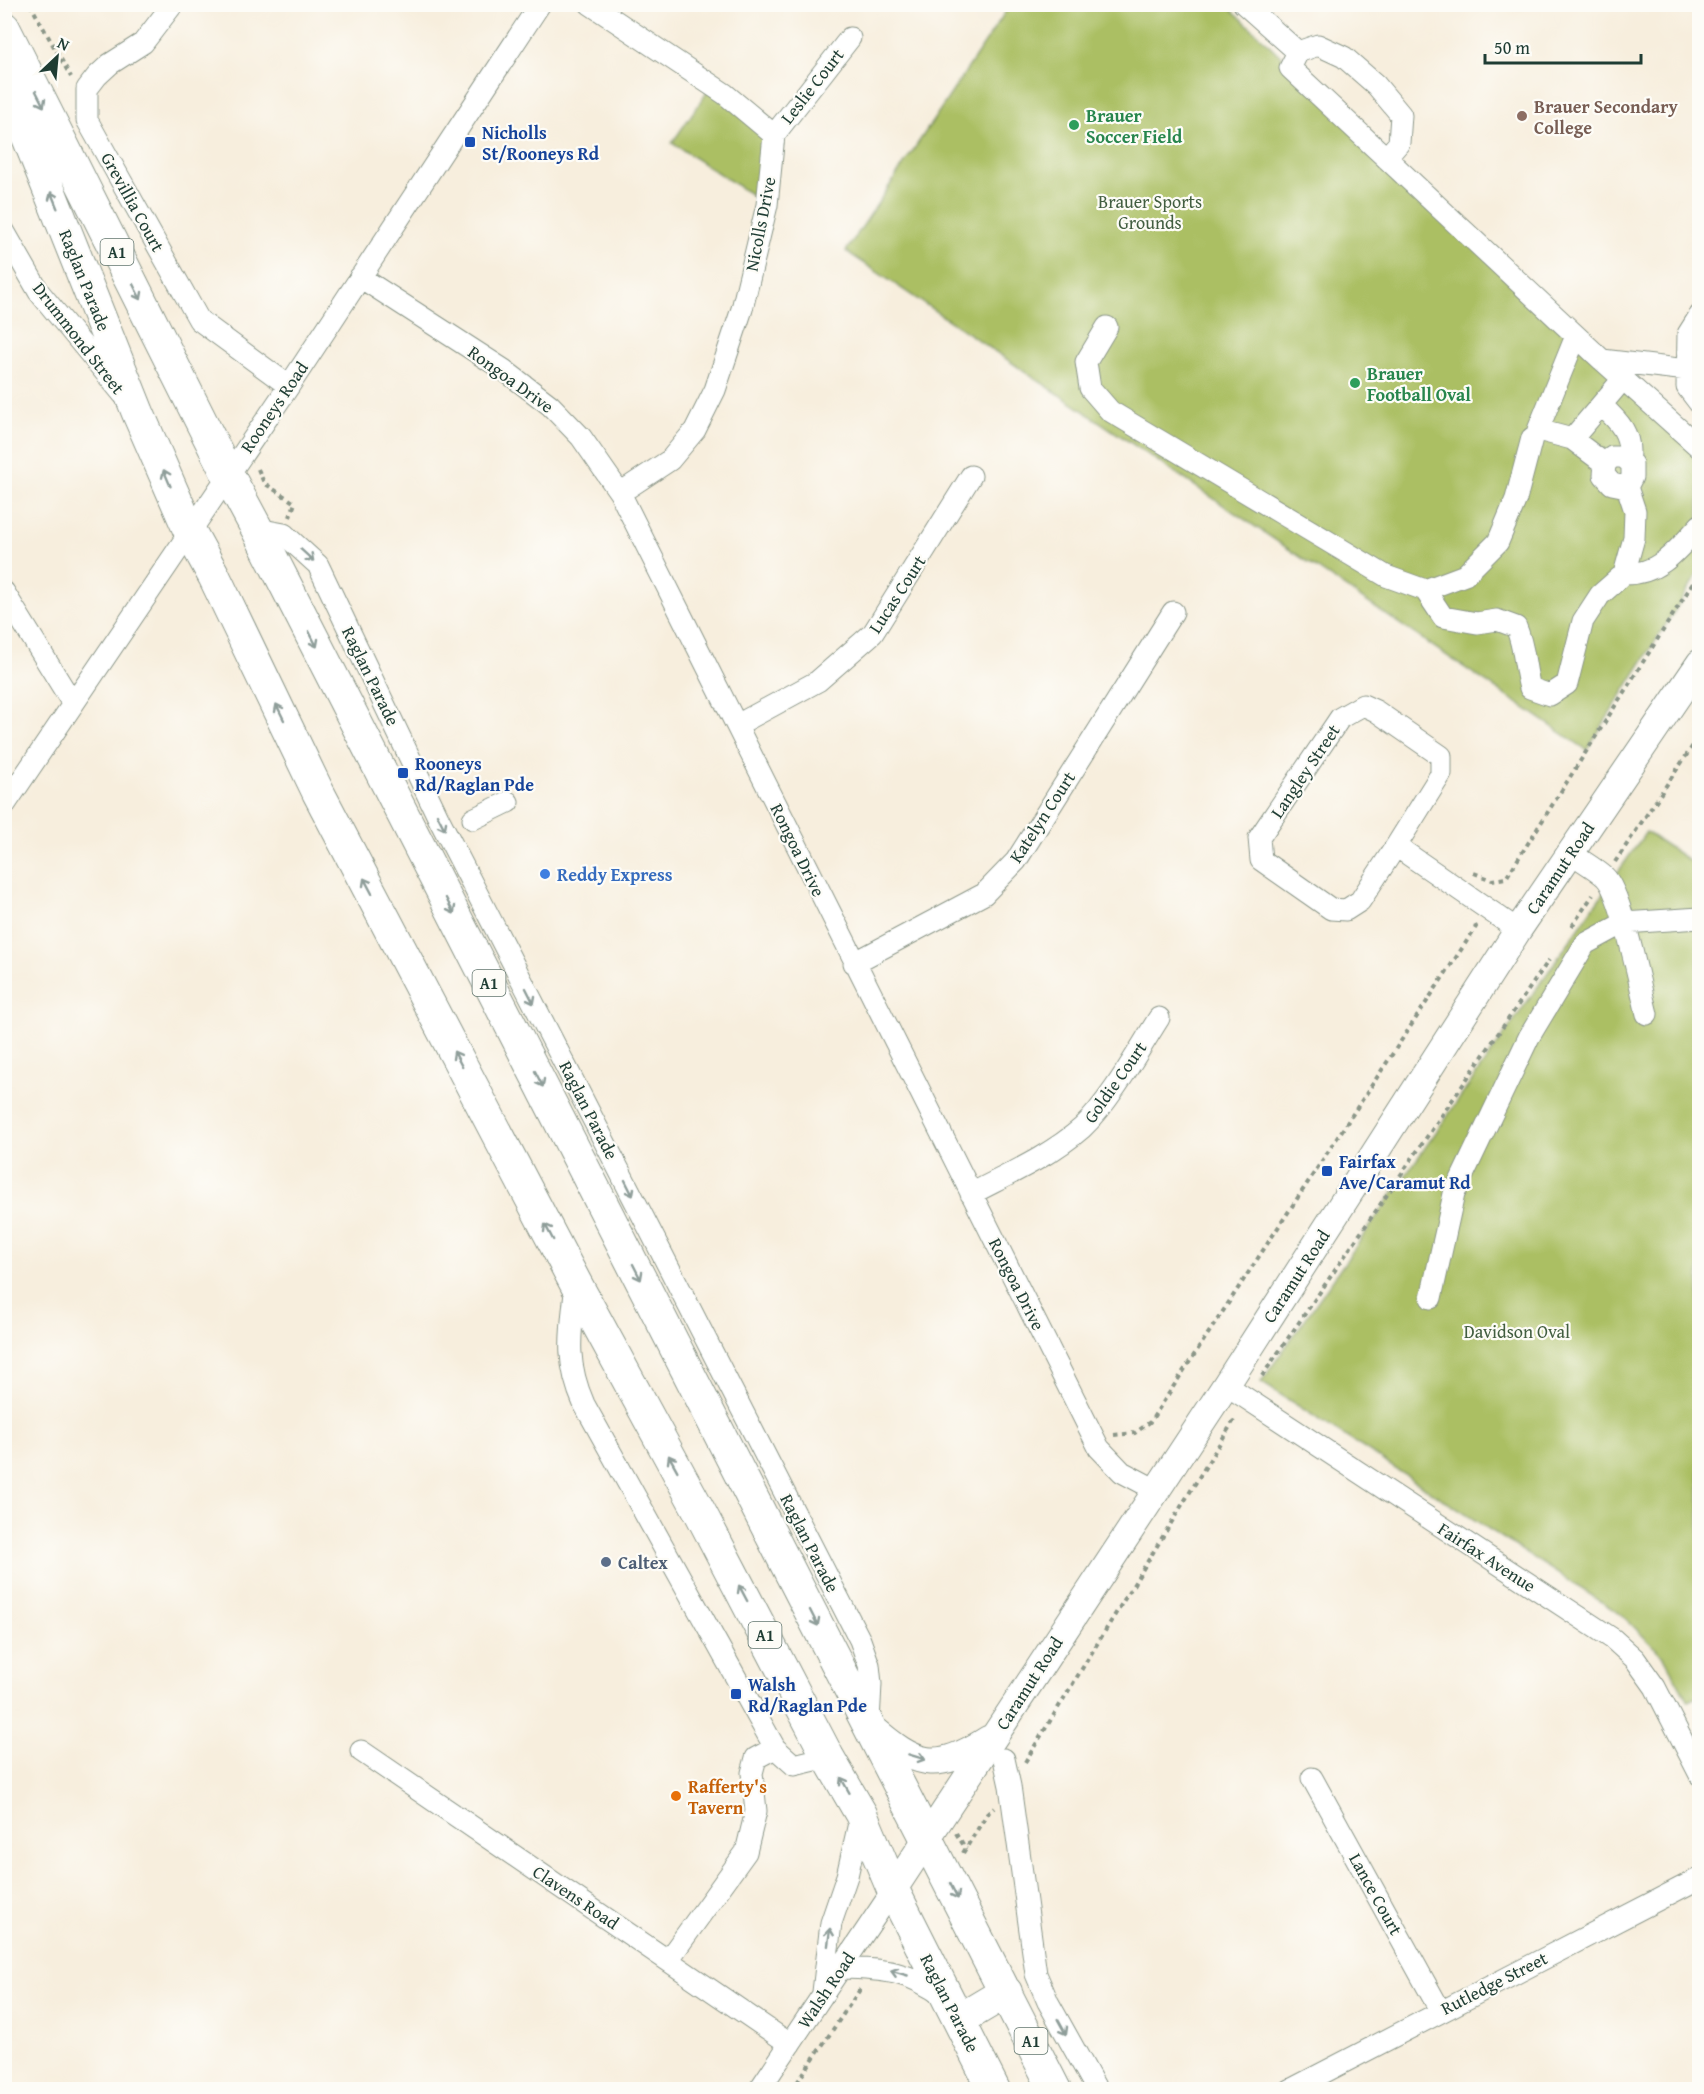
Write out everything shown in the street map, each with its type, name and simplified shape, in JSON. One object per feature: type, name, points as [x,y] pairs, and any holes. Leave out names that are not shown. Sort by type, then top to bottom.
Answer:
[{"type":"highway","name":"Raglan Parade","points":[[4,28],[228,475],[271,531],[869,1725],[1055,2090]]},
{"type":"highway","name":"Raglan Parade","points":[[4,77],[138,413],[190,532],[214,576],[318,792],[576,1284],[701,1514],[828,1757],[861,1814],[893,1890],[993,2089]]},
{"type":"highway","points":[[954,2011],[1006,1992]]},
{"type":"main road","name":"Caramut Road","points":[[893,1890],[928,1839],[1000,1747],[1156,1490],[1236,1392],[1518,930],[1700,663]]},
{"type":"main road","points":[[869,1725],[903,1753],[937,1761],[1000,1747]]},
{"type":"street","points":[[87,89],[110,64],[143,43],[173,4]]},
{"type":"street","name":"Rooneys Road","points":[[4,806],[289,386],[540,4]]},
{"type":"street","points":[[590,4],[725,94],[774,135]]},
{"type":"street","points":[[1244,4],[1298,52]]},
{"type":"street","name":"Leslie Court","points":[[774,135],[850,38]]},
{"type":"street","points":[[1386,158],[1400,143],[1401,115],[1376,85],[1344,57],[1318,45],[1298,52],[1290,69],[1623,380],[1700,448]]},
{"type":"street","name":"Grevillia Court","points":[[87,89],[87,120],[200,320],[289,386]]},
{"type":"street","name":"Nicolls Drive","points":[[620,493],[670,460],[695,430],[715,390],[742,309],[767,205],[774,135]]},
{"type":"street","name":"Drummond Street","points":[[4,231],[39,292],[138,413]]},
{"type":"street","name":"Rongoa Drive","points":[[360,277],[504,370],[550,405],[581,437],[620,493],[1099,1448],[1122,1472],[1156,1490]]},
{"type":"street","points":[[1700,315],[1688,334],[1686,387],[1700,404]]},
{"type":"street","points":[[1107,327],[1086,362],[1090,388],[1110,411],[1386,576],[1425,590],[1443,618],[1477,623],[1497,620],[1516,627],[1523,644],[1525,669],[1530,688],[1550,695],[1567,684],[1583,621],[1600,595],[1624,574],[1634,537],[1635,511],[1627,487],[1632,477],[1632,464],[1623,457],[1612,457],[1605,464],[1604,475],[1612,484],[1627,487]]},
{"type":"street","points":[[1425,590],[1465,575],[1498,543],[1516,499],[1538,428],[1576,336]]},
{"type":"street","points":[[1602,360],[1687,370]]},
{"type":"street","points":[[1572,440],[1623,380]]},
{"type":"street","points":[[1601,405],[1625,429],[1628,440],[1628,461]]},
{"type":"street","points":[[1538,428],[1572,440],[1605,464]]},
{"type":"street","name":"Lucas Court","points":[[737,725],[818,681],[873,633],[971,476]]},
{"type":"street","points":[[1624,574],[1638,574],[1670,558],[1700,525]]},
{"type":"street","points":[[4,592],[73,704]]},
{"type":"street","name":"Katelyn Court","points":[[854,963],[984,894],[1016,861],[1173,612]]},
{"type":"street","name":"Langley Street","points":[[1363,705],[1376,711],[1441,756],[1441,774],[1396,846],[1359,901],[1346,910],[1331,909],[1261,860],[1259,838],[1340,718],[1363,705]]},
{"type":"street","points":[[473,819],[508,802]]},
{"type":"street","points":[[1396,846],[1518,930]]},
{"type":"street","points":[[1571,853],[1605,877],[1612,887],[1624,923],[1647,1014]]},
{"type":"street","points":[[1431,1298],[1454,1194],[1529,1037],[1585,944],[1624,923],[1700,918]]},
{"type":"street","name":"Goldie Court","points":[[971,1194],[1052,1150],[1083,1127],[1106,1099],[1159,1018]]},
{"type":"street","points":[[576,1284],[569,1352],[575,1384],[584,1404],[775,1748],[794,1765],[828,1757]]},
{"type":"street","name":"Fairfax Avenue","points":[[1236,1392],[1613,1639],[1635,1659],[1655,1687],[1700,1775]]},
{"type":"street","points":[[1000,1747],[1010,1786],[1036,1974],[1048,2002],[1096,2090]]},
{"type":"street","points":[[668,1960],[746,1852],[756,1810],[752,1773],[756,1758],[775,1748]]},
{"type":"street","name":"Clavens Road","points":[[361,1751],[790,2044]]},
{"type":"street","name":"Lance Court","points":[[1312,1778],[1440,2010]]},
{"type":"street","points":[[822,1995],[831,1923],[847,1876],[861,1814]]},
{"type":"street","name":"Rutledge Street","points":[[1290,2090],[1440,2010],[1700,1878]]},
{"type":"street","name":"Walsh Road","points":[[759,2090],[893,1890]]},
{"type":"street","points":[[841,1968],[887,1970],[899,1973],[924,1983],[954,2011]]},
{"type":"street","points":[[1006,1992],[1036,1974]]},
{"type":"path","points":[[30,4],[76,86],[87,89]]},
{"type":"path","points":[[248,446],[264,483],[295,502],[271,531]]},
{"type":"path","points":[[1110,1434],[1115,1436],[1134,1432],[1150,1422],[1476,927],[1471,912],[1457,900],[1474,873],[1492,880],[1506,878],[1700,572]]},
{"type":"path","points":[[1571,928],[1700,735]]},
{"type":"path","points":[[1010,1786],[1236,1392],[1550,958]]},
{"type":"green space","name":"Brauer Sports Grounds","points":[[1010,5],[1227,5],[1576,336],[1699,442],[1699,572],[1587,750],[846,251]]},
{"type":"green space","points":[[712,85],[774,135],[767,205],[672,143]]},
{"type":"green space","name":"Davidson Oval","points":[[1646,832],[1699,867],[1699,1696],[1688,1701],[1664,1657],[1622,1615],[1261,1382]]},
{"type":"railway","points":[[4,2063],[10,2090]]},
{"type":"place","name":"Brauer Secondary College","points":[[1522,116]]},
{"type":"place","name":"Brauer Soccer Field","points":[[1074,125]]},
{"type":"place","name":"Nicholls St/Rooneys Rd","points":[[470,142]]},
{"type":"place","name":"Brauer Football Oval","points":[[1355,383]]},
{"type":"place","name":"Rooneys Rd/Raglan Pde","points":[[403,773]]},
{"type":"place","name":"Reddy Express","points":[[545,874]]},
{"type":"place","name":"Fairfax Ave/Caramut Rd","points":[[1327,1171]]},
{"type":"place","name":"Caltex","points":[[606,1562]]},
{"type":"place","name":"Walsh Rd/Raglan Pde","points":[[736,1694]]},
{"type":"place","name":"Rafferty's Tavern","points":[[676,1796]]}]
